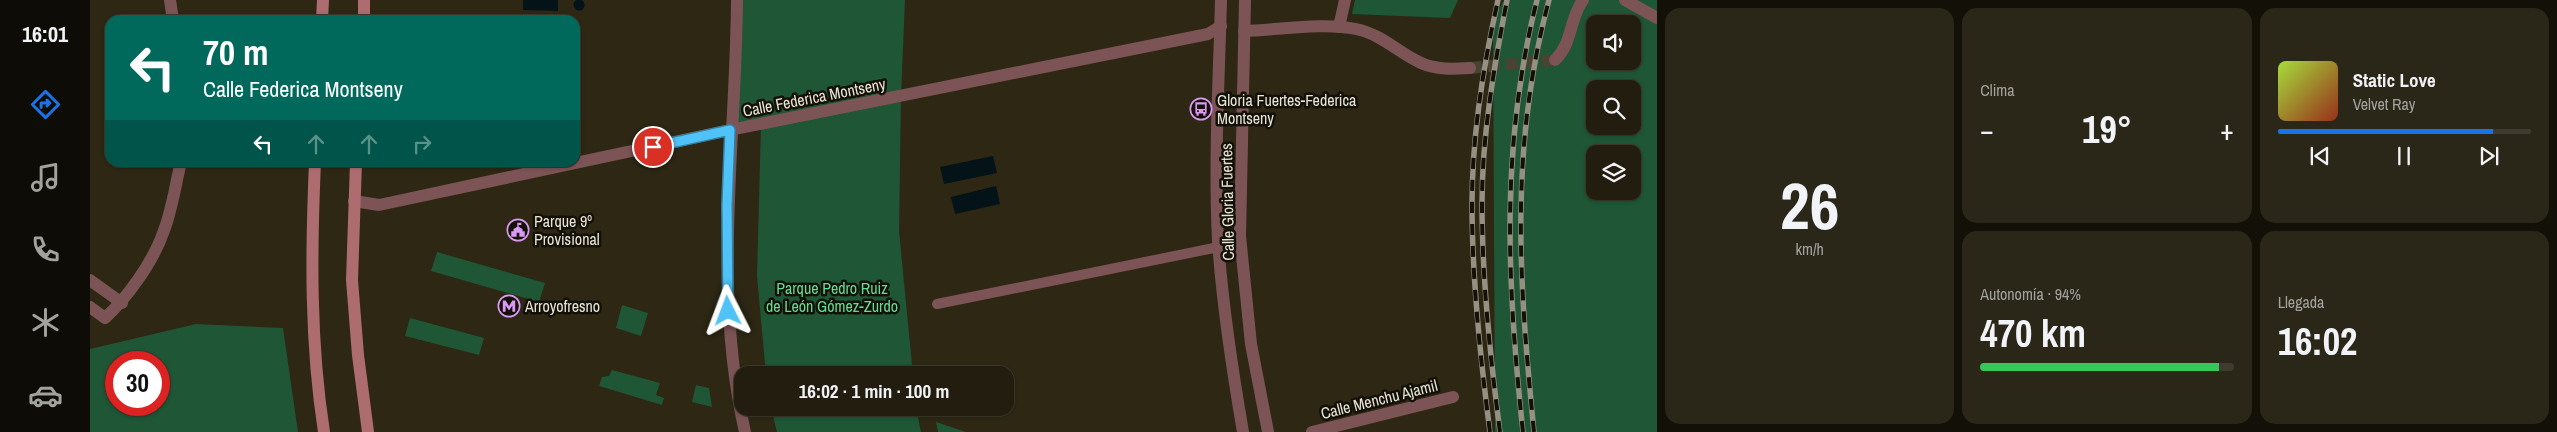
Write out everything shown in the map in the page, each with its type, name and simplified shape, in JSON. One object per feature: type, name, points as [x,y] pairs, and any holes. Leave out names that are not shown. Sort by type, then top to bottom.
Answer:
[{"type":"street","points":[[170,0],[172,15]]},
{"type":"street","points":[[322,15],[323,0]]},
{"type":"street","points":[[364,0],[364,15]]},
{"type":"street","points":[[737,0],[737,40],[730,130],[727,205],[727,295],[738,396],[745,432]]},
{"type":"street","name":"Calle Gloria Fuertes","points":[[1221,0],[1218,102],[1219,247],[1228,349],[1243,432]]},
{"type":"street","name":"Calle Gloria Fuertes","points":[[1245,0],[1240,236],[1251,344],[1268,432]]},
{"type":"street","points":[[1339,27],[1345,0]]},
{"type":"street","points":[[1555,60],[1564,52],[1569,42],[1576,14],[1584,0]]},
{"type":"street","points":[[1625,0],[1657,18]]},
{"type":"street","name":"Calle Federica Montseny","points":[[580,162],[730,130],[1208,34],[1221,26]]},
{"type":"street","points":[[1244,32],[1339,27],[1357,29],[1378,37],[1421,63],[1445,70],[1470,68]]},
{"type":"street","points":[[90,307],[105,318],[122,303],[163,234],[180,167]]},
{"type":"street","points":[[315,167],[311,250],[313,317],[324,432]]},
{"type":"street","points":[[356,167],[352,280],[358,355],[368,432]]},
{"type":"street","name":"Calle Federica Montseny","points":[[354,201],[380,205],[557,167]]},
{"type":"street","points":[[90,280],[122,303]]},
{"type":"street","name":"Calle Menchu Ajamil","points":[[1312,432],[1453,397]]},
{"type":"lane","points":[[937,304],[1219,247]]},
{"type":"green space","name":"Parque Pedro Ruiz de León Gómez-Zurdo","points":[[737,0],[905,0],[901,96],[899,231],[912,366],[765,366],[757,276],[761,124],[730,130]]},
{"type":"green space","points":[[1355,0],[1458,0],[1450,18],[1352,14]]},
{"type":"green space","points":[[1504,0],[1657,0],[1657,432],[1495,432],[1493,20]]},
{"type":"green space","points":[[437,252],[545,283],[539,302],[431,271]]},
{"type":"green space","points":[[622,305],[648,313],[641,336],[616,328]]},
{"type":"green space","points":[[410,318],[484,338],[479,355],[405,336]]},
{"type":"green space","points":[[196,324],[283,328],[298,432],[90,432],[90,349]]},
{"type":"green space","points":[[612,370],[660,383],[656,395],[664,398],[662,405],[599,386],[602,377],[609,376]]},
{"type":"green space","points":[[696,385],[709,388],[712,407],[692,402]]},
{"type":"green space","points":[[773,416],[918,416],[921,432],[777,432]]},
{"type":"green space","points":[[936,422],[966,432],[938,432]]},
{"type":"shaded area","points":[[579,-1],[585,5],[579,11],[573,5]]},
{"type":"shaded area","points":[[523,0],[558,0],[558,11],[523,10]]},
{"type":"shaded area","points":[[993,156],[997,173],[944,184],[940,167]]},
{"type":"shaded area","points":[[996,186],[1000,204],[955,214],[951,197]]},
{"type":"tunnel","points":[[1470,68],[1555,60]]},
{"type":"railway","points":[[1490,432],[1477,318],[1472,204],[1479,102],[1498,0]]},
{"type":"railway","points":[[1500,432],[1487,318],[1482,204],[1486,127],[1507,0]]},
{"type":"railway","points":[[1523,432],[1513,323],[1510,215],[1517,108],[1525,54],[1537,0]]},
{"type":"railway","points":[[1534,432],[1524,322],[1521,215],[1528,109],[1536,55],[1549,0]]},
{"type":"place","name":"Gloria Fuertes-Federica Montseny","points":[[1201,109]]},
{"type":"place","name":"Parque 9º Provisional","points":[[518,230]]},
{"type":"place","name":"Arroyofresno","points":[[509,306]]},
{"type":"route","points":[[653,147],[730,130],[727,205],[728,311]]}]
